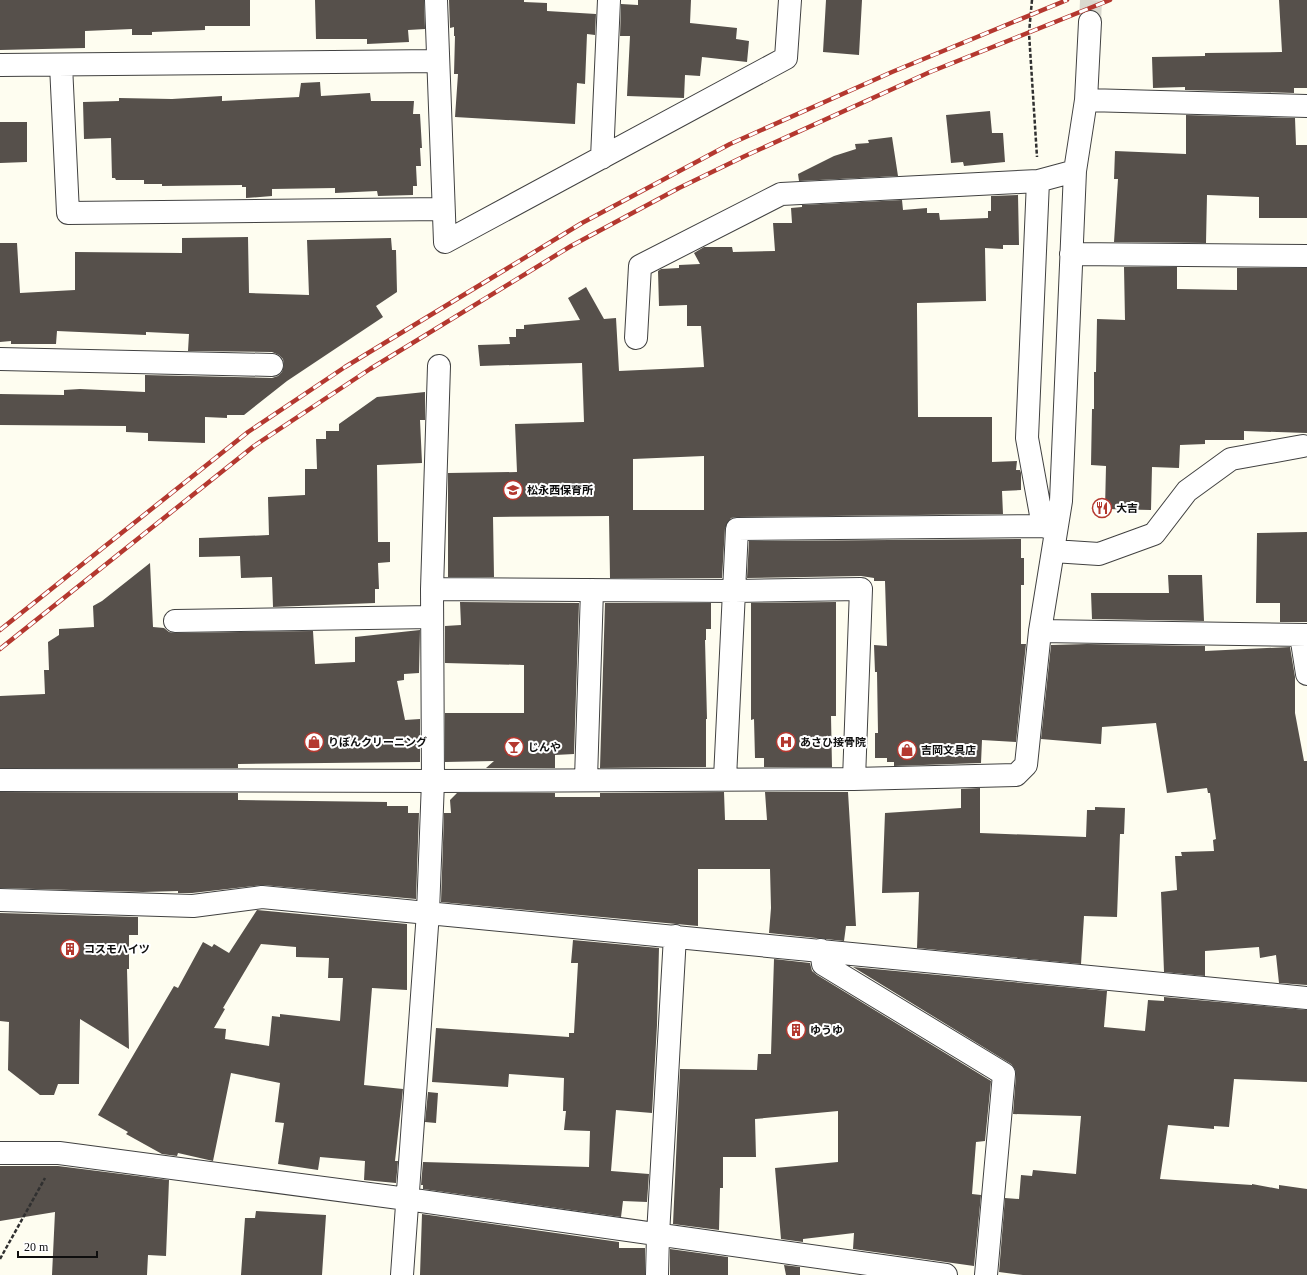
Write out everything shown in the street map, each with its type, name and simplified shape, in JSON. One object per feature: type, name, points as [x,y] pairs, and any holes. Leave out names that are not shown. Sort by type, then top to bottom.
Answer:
[{"type":"street","points":[[436,0],[445,242],[786,58],[790,0]]},
{"type":"street","points":[[602,158],[609,0]]},
{"type":"street","points":[[0,780],[433,781],[725,778],[854,779],[1016,775],[1026,765],[1051,535],[1062,500],[1075,171],[1086,100],[1090,22]]},
{"type":"street","points":[[0,65],[438,62]]},
{"type":"street","points":[[61,65],[68,213],[443,209]]},
{"type":"street","points":[[1086,100],[1307,106]]},
{"type":"street","points":[[636,338],[640,266],[781,194],[1038,181],[1075,171]]},
{"type":"street","points":[[1038,181],[1027,438],[1051,535]]},
{"type":"street","points":[[1071,254],[1307,256]]},
{"type":"street","points":[[0,359],[272,365]]},
{"type":"street","points":[[402,1275],[406,1199],[428,912],[433,781],[432,589],[439,366]]},
{"type":"street","points":[[725,778],[737,529],[1051,535],[1099,554],[1154,534],[1187,491],[1231,459],[1303,446]]},
{"type":"street","points":[[432,589],[735,591],[861,589],[854,779]]},
{"type":"street","points":[[586,779],[592,590]]},
{"type":"street","points":[[175,620],[432,617]]},
{"type":"street","points":[[1040,632],[1304,635],[1307,674]]},
{"type":"street","points":[[0,900],[193,906],[262,897],[1307,998]]},
{"type":"street","points":[[657,1275],[675,936]]},
{"type":"street","points":[[821,950],[823,964],[1004,1074],[986,1275]]},
{"type":"street","points":[[0,1153],[59,1153],[406,1199],[946,1275]]},
{"type":"path","points":[[1032,0],[1029,33],[1038,181]]},
{"type":"path","points":[[0,1259],[59,1153]]},
{"type":"building","points":[[0,0],[250,0],[250,26],[205,26],[205,30],[152,32],[152,35],[132,35],[132,29],[85,31],[85,48],[0,50]]},
{"type":"building","points":[[315,0],[424,0],[425,29],[408,30],[409,42],[367,44],[367,39],[316,39]]},
{"type":"building","points":[[449,0],[524,0],[524,2],[547,3],[547,11],[596,14],[595,35],[587,34],[585,84],[577,83],[575,124],[455,117],[458,74],[454,74],[455,36],[454,27],[450,28]]},
{"type":"building","points":[[638,0],[691,0],[690,23],[737,28],[736,39],[749,41],[747,62],[702,57],[700,76],[685,75],[684,98],[627,96],[630,36],[620,36],[621,4],[638,5]]},
{"type":"building","points":[[826,0],[862,0],[859,55],[823,52]]},
{"type":"building","points":[[1279,0],[1307,0],[1307,88],[1294,88],[1294,93],[1185,90],[1185,87],[1153,88],[1152,57],[1205,56],[1205,53],[1282,52]]},
{"type":"building","points":[[320,82],[321,96],[370,93],[371,101],[414,101],[413,114],[420,114],[422,148],[420,148],[421,166],[416,166],[417,186],[413,186],[413,195],[378,196],[377,191],[335,193],[335,188],[272,189],[272,196],[246,198],[246,187],[242,187],[242,185],[162,186],[162,184],[144,184],[144,180],[116,180],[115,178],[112,178],[111,138],[84,139],[83,102],[119,101],[119,98],[172,99],[222,96],[222,101],[299,97],[301,83]]},
{"type":"building","points":[[990,111],[992,133],[1003,133],[1005,162],[964,166],[963,162],[951,163],[946,115]]},
{"type":"building","points":[[1186,115],[1295,118],[1296,145],[1307,145],[1307,218],[1259,218],[1259,197],[1207,195],[1206,243],[1114,242],[1118,179],[1114,179],[1115,151],[1186,154]]},
{"type":"building","points":[[0,122],[27,122],[27,162],[0,163]]},
{"type":"building","points":[[892,137],[898,176],[799,181],[798,174],[834,156],[856,149],[855,144],[869,143],[868,140]]},
{"type":"building","points":[[1018,195],[1019,245],[1003,245],[1003,249],[985,248],[986,301],[917,303],[918,417],[992,417],[992,462],[1017,461],[1016,470],[1020,470],[1021,473],[1021,490],[1002,491],[1003,514],[731,518],[725,528],[722,578],[610,578],[609,516],[493,517],[494,577],[448,577],[448,473],[517,472],[515,424],[584,422],[582,363],[480,366],[478,345],[510,344],[509,337],[516,337],[516,329],[524,329],[524,325],[580,320],[568,298],[586,287],[604,319],[616,318],[619,371],[704,367],[701,326],[687,326],[687,305],[659,306],[658,271],[661,269],[679,268],[679,265],[700,264],[694,253],[704,247],[732,247],[733,252],[775,251],[773,223],[792,223],[791,208],[802,207],[802,205],[902,200],[903,210],[927,208],[927,213],[939,213],[940,220],[988,218],[988,211],[991,211],[991,196]],"holes":[[[704,456],[704,510],[633,510],[633,459]]]},
{"type":"building","points":[[248,237],[249,293],[309,295],[307,240],[391,238],[392,250],[396,250],[397,292],[376,306],[383,317],[287,381],[244,415],[227,415],[227,418],[205,417],[205,443],[148,441],[148,433],[126,432],[126,426],[0,425],[0,394],[64,395],[64,390],[80,389],[145,392],[145,375],[272,378],[278,376],[282,372],[284,365],[283,359],[279,355],[272,352],[188,351],[189,334],[146,332],[146,335],[57,331],[56,344],[11,344],[11,341],[0,342],[0,243],[17,243],[20,293],[75,290],[75,252],[182,253],[182,238]]},
{"type":"building","points":[[1124,267],[1177,267],[1177,289],[1237,290],[1237,268],[1307,268],[1307,433],[1244,431],[1244,440],[1205,440],[1205,444],[1180,445],[1179,468],[1152,467],[1151,510],[1105,509],[1106,466],[1091,465],[1092,409],[1094,409],[1094,372],[1096,372],[1097,319],[1125,320]]},
{"type":"building","points":[[425,392],[425,420],[420,420],[422,463],[377,465],[378,542],[390,542],[390,562],[378,563],[379,589],[375,589],[375,603],[273,607],[272,577],[241,578],[240,556],[199,557],[199,538],[269,535],[268,497],[305,495],[305,469],[317,469],[316,439],[326,439],[326,431],[339,431],[339,424],[377,397]]},
{"type":"building","points":[[1307,532],[1307,622],[1280,622],[1280,603],[1256,603],[1257,533]]},
{"type":"building","points":[[1021,539],[1021,558],[1024,558],[1024,585],[1021,585],[1021,644],[1026,644],[1016,742],[982,740],[981,763],[894,766],[894,762],[887,762],[887,758],[875,758],[875,733],[878,733],[877,672],[875,672],[874,645],[887,646],[885,581],[874,581],[874,578],[861,576],[747,578],[749,541]]},
{"type":"building","points":[[150,563],[153,627],[164,628],[169,632],[313,631],[315,664],[355,662],[355,637],[420,630],[419,673],[404,674],[404,680],[397,681],[405,720],[420,719],[420,762],[238,764],[238,768],[0,768],[0,696],[45,694],[44,670],[49,670],[48,642],[59,635],[59,629],[94,627],[93,606],[102,601]]},
{"type":"building","points":[[1168,575],[1202,575],[1204,621],[1092,619],[1091,593],[1169,593]]},
{"type":"building","points":[[460,602],[579,603],[574,754],[555,755],[555,768],[486,768],[494,761],[445,762],[445,713],[524,713],[524,665],[445,663],[445,626],[461,625]]},
{"type":"building","points":[[836,602],[836,716],[831,716],[832,767],[764,767],[764,758],[755,758],[754,719],[751,720],[751,603]]},
{"type":"building","points":[[605,603],[711,603],[711,629],[706,629],[705,640],[707,719],[706,767],[600,768]]},
{"type":"building","points":[[1087,644],[1205,646],[1205,651],[1290,647],[1295,677],[1295,713],[1304,761],[1307,761],[1307,985],[1279,983],[1276,955],[1260,958],[1259,947],[1205,951],[1205,976],[1164,972],[1161,892],[1177,890],[1175,856],[1182,856],[1181,852],[1214,851],[1213,840],[1216,839],[1210,793],[1208,793],[1207,788],[1167,793],[1156,723],[1102,727],[1101,744],[1041,739],[1051,645]]},
{"type":"building","points":[[980,788],[980,833],[1086,837],[1087,810],[1095,810],[1095,807],[1125,808],[1124,834],[1120,834],[1117,917],[1084,916],[1081,964],[917,948],[919,892],[882,893],[885,813],[961,808],[961,789]]},
{"type":"building","points":[[0,792],[238,793],[238,800],[387,802],[387,806],[408,806],[408,813],[419,813],[416,899],[263,885],[192,893],[178,893],[178,891],[143,892],[0,888]]},
{"type":"building","points":[[724,792],[725,820],[767,820],[765,792],[848,792],[856,926],[846,926],[844,941],[769,933],[771,908],[770,869],[698,869],[698,926],[441,902],[444,813],[451,813],[450,800],[457,793],[555,793],[555,797],[600,797],[600,793]]},
{"type":"building","points":[[257,910],[407,924],[407,990],[372,988],[364,1085],[403,1089],[395,1161],[398,1161],[396,1183],[364,1180],[365,1161],[320,1157],[318,1170],[278,1164],[284,1123],[275,1122],[280,1083],[231,1073],[213,1161],[178,1153],[177,1156],[162,1154],[126,1134],[128,1132],[98,1115],[174,986],[178,988],[203,942],[212,947],[214,944],[229,953]],"holes":[[[261,944],[296,947],[296,957],[329,958],[328,978],[343,978],[340,1021],[280,1014],[280,1017],[272,1016],[269,1046],[225,1039],[226,1029],[214,1028],[225,1009],[223,1008]]]},
{"type":"building","points":[[0,913],[138,917],[138,935],[129,935],[129,969],[127,969],[129,1049],[80,1019],[79,1084],[58,1084],[54,1095],[40,1095],[8,1070],[9,1022],[0,1021]]},
{"type":"building","points":[[573,940],[659,948],[657,1025],[652,1113],[616,1110],[611,1171],[649,1174],[647,1202],[623,1201],[621,1217],[423,1189],[423,1185],[421,1185],[423,1162],[589,1167],[590,1131],[564,1130],[566,1111],[563,1111],[564,1078],[509,1074],[508,1087],[432,1082],[436,1028],[569,1037],[569,1033],[574,1033],[578,963],[571,963]]},
{"type":"building","points":[[774,959],[810,963],[812,971],[817,975],[991,1081],[985,1141],[976,1142],[972,1194],[981,1195],[974,1266],[853,1249],[854,1233],[803,1239],[803,1242],[781,1239],[775,1168],[838,1162],[838,1111],[755,1119],[756,1157],[723,1157],[723,1188],[720,1188],[719,1230],[673,1224],[680,1069],[757,1070],[758,1054],[771,1054]]},
{"type":"building","points":[[853,967],[1107,991],[1104,1027],[1145,1031],[1148,1000],[1164,1001],[1164,997],[1307,1010],[1307,1082],[1234,1079],[1229,1127],[1214,1126],[1214,1129],[1168,1125],[1160,1179],[1252,1184],[1279,1189],[1279,1185],[1307,1189],[1307,1275],[1023,1275],[999,1272],[1005,1198],[1019,1199],[1021,1175],[1032,1176],[1033,1170],[1076,1174],[1081,1116],[1013,1114],[1016,1075],[1015,1069],[1011,1064]]},
{"type":"building","points":[[428,1092],[438,1093],[436,1123],[425,1122]]},
{"type":"building","points":[[0,1166],[58,1166],[169,1180],[166,1256],[148,1255],[147,1275],[52,1275],[55,1212],[0,1221]]},
{"type":"building","points":[[256,1211],[326,1215],[322,1275],[241,1275],[245,1218],[255,1218]]},
{"type":"building","points":[[422,1214],[619,1242],[619,1248],[645,1248],[645,1275],[420,1275]]},
{"type":"building","points":[[670,1249],[728,1257],[728,1275],[670,1275]]},
{"type":"building","points":[[784,1265],[800,1267],[800,1275],[786,1275]]},
{"type":"tunnel","points":[[1090,22],[1091,0]]},
{"type":"railway","points":[[0,630],[248,432],[345,367],[582,223],[730,144],[892,72],[1067,0]]},
{"type":"railway","points":[[0,649],[254,446],[370,369],[571,246],[679,188],[745,156],[930,72],[1110,0]]},
{"type":"place","name":"松永西保育所","points":[[513,490]]},
{"type":"place","name":"大吉","points":[[1102,508]]},
{"type":"place","name":"りぼんクリーニング","points":[[314,742]]},
{"type":"place","name":"あさひ接骨院","points":[[786,742]]},
{"type":"place","name":"じんや","points":[[514,747]]},
{"type":"place","name":"吉岡文具店","points":[[907,750]]},
{"type":"place","name":"コスモハイツ","points":[[70,949]]},
{"type":"place","name":"ゆうゆ","points":[[796,1030]]}]
